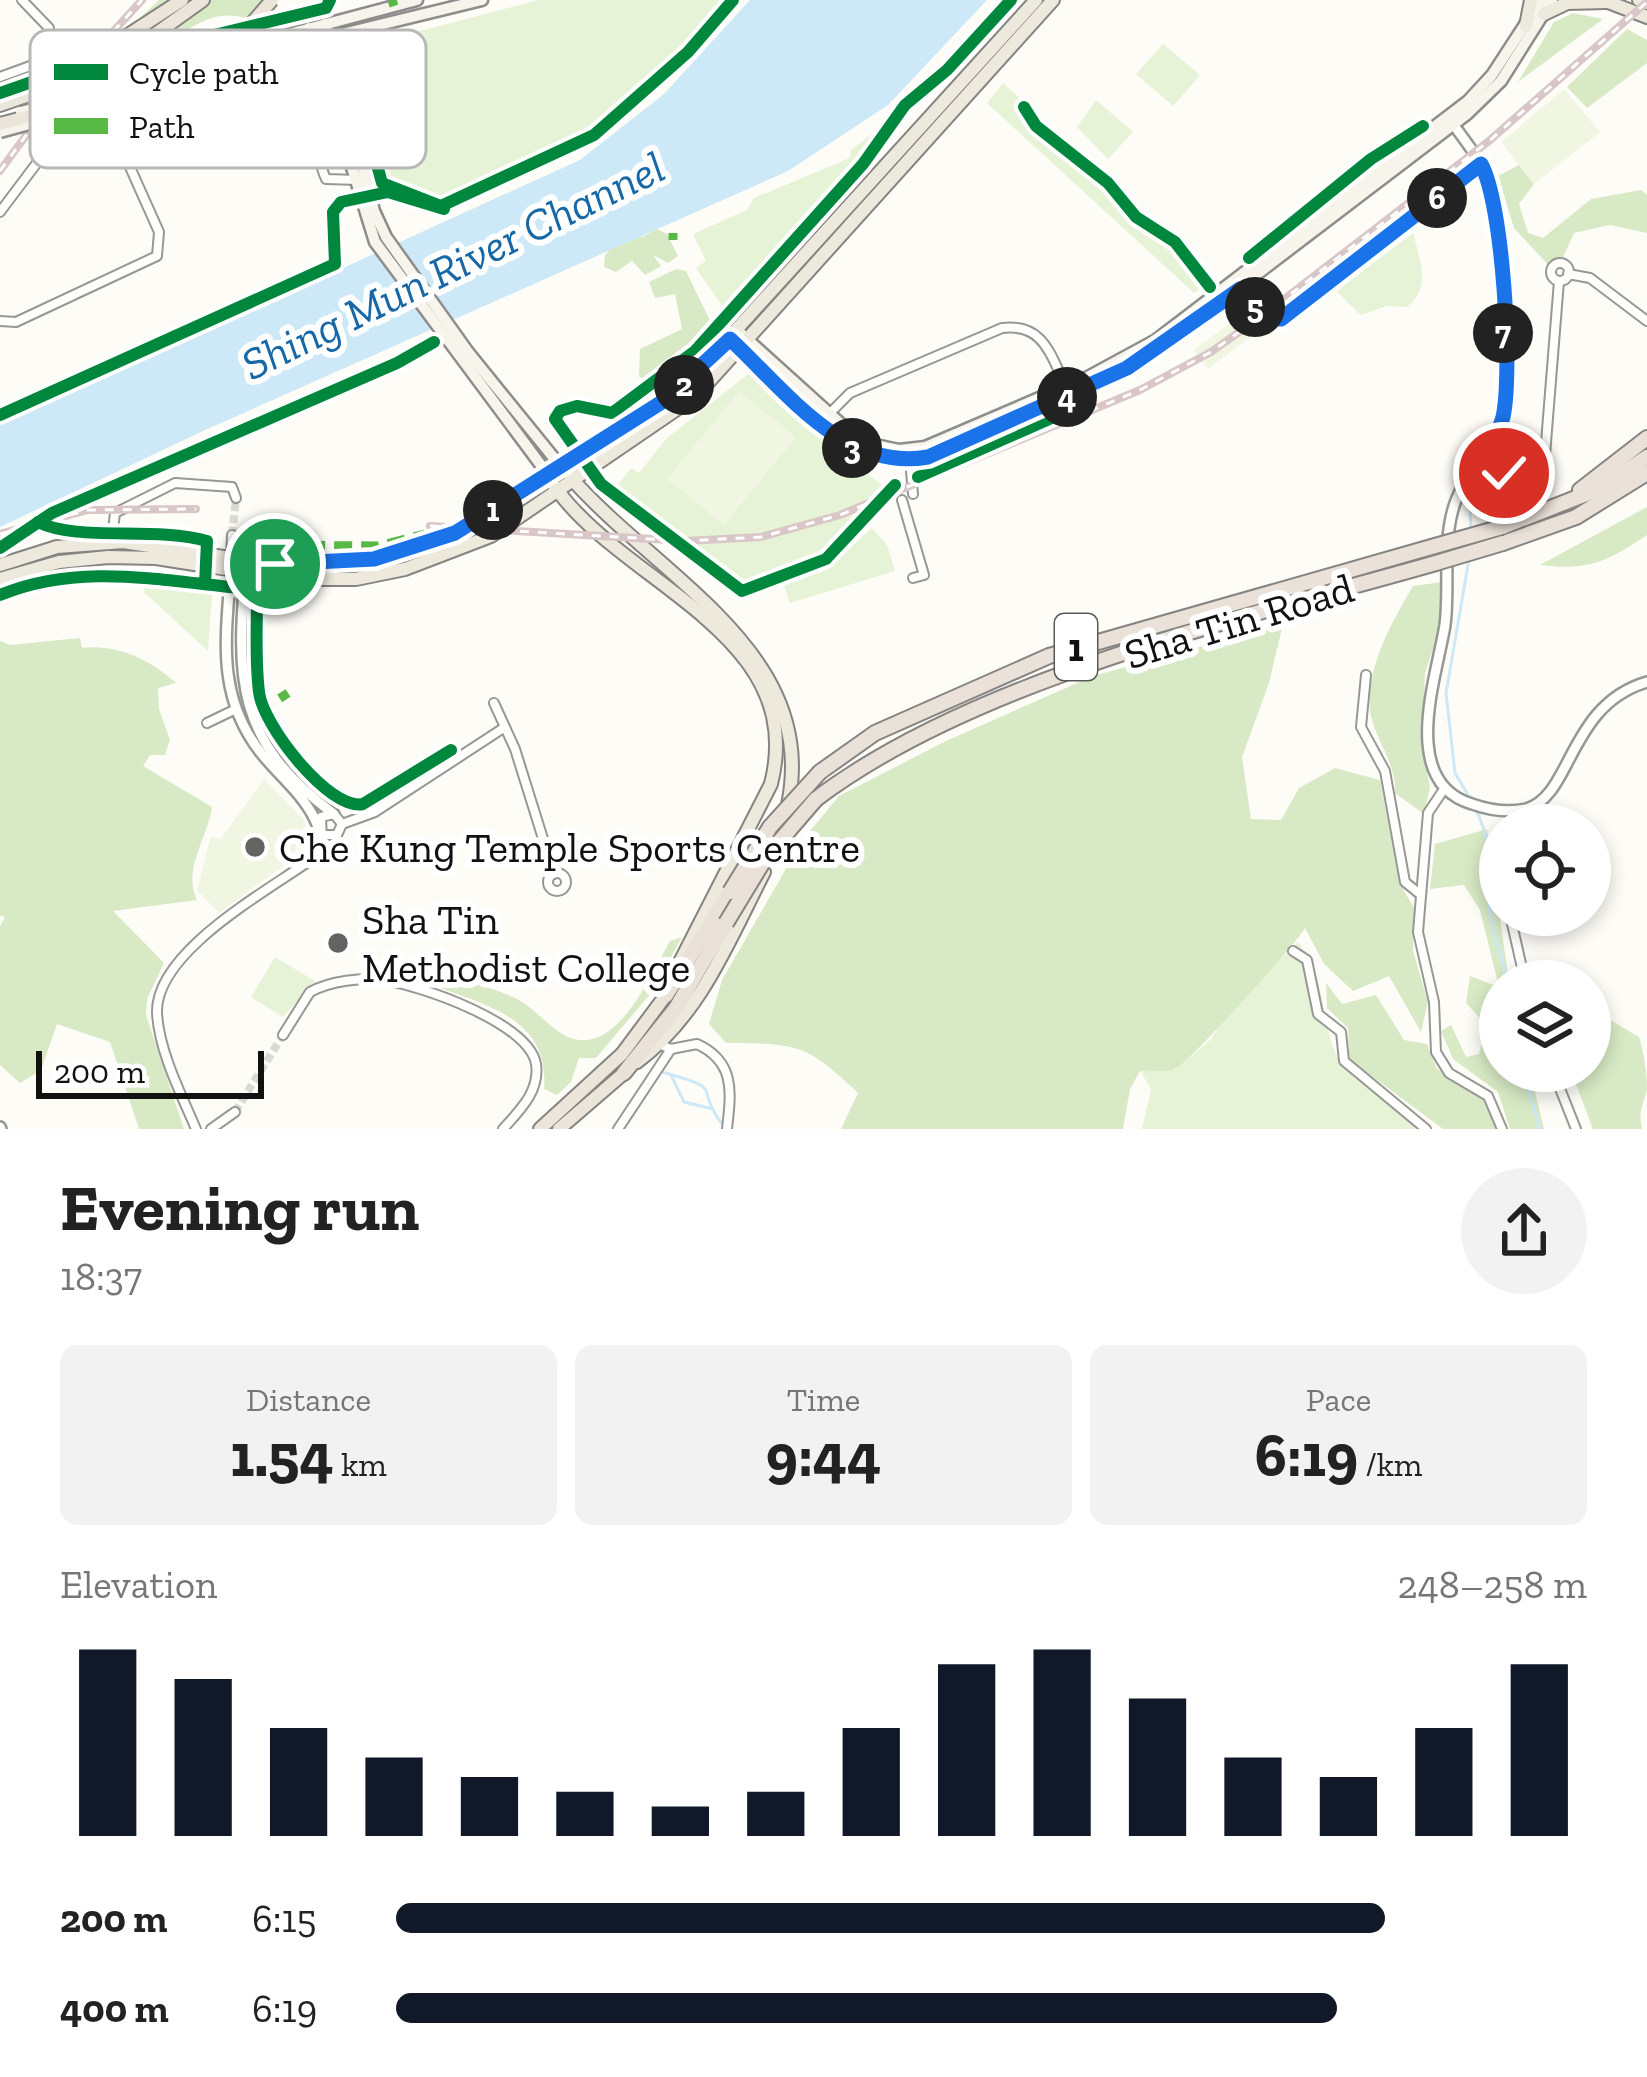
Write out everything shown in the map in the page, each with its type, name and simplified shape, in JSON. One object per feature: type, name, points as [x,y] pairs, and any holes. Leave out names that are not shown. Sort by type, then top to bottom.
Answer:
[{"type":"highway","points":[[139,30],[182,0]]},
{"type":"highway","points":[[158,30],[203,0]]},
{"type":"highway","points":[[247,30],[272,0]]},
{"type":"highway","points":[[0,92],[30,80]]},
{"type":"highway","points":[[0,106],[30,94]]},
{"type":"highway","points":[[0,125],[30,116]]},
{"type":"highway","points":[[1545,512],[1647,438]]},
{"type":"highway","name":"Sha Tin Road","points":[[624,1073],[676,1008],[773,847],[816,799],[897,746],[1058,677],[1436,562],[1598,489],[1647,457]]},
{"type":"highway","name":"Sha Tin Road","points":[[667,995],[770,827],[820,772],[874,733],[1049,656],[1435,545],[1576,517],[1647,475]]},
{"type":"highway","name":"1","points":[[540,1129],[622,1054],[667,995]]},
{"type":"highway","name":"1","points":[[559,1129],[624,1073]]},
{"type":"main road","points":[[302,30],[417,0]]},
{"type":"main road","points":[[358,30],[482,0]]},
{"type":"main road","points":[[246,567],[325,565],[408,551],[455,533],[662,402],[734,335],[1036,0]]},
{"type":"main road","points":[[0,565],[43,550],[123,542],[246,567],[343,579],[405,569],[491,536],[697,396],[1053,0]]},
{"type":"main road","points":[[1526,26],[1531,0]]},
{"type":"main road","points":[[1451,120],[1552,0]]},
{"type":"main road","points":[[734,335],[852,448],[910,460],[942,452],[1160,348],[1501,81],[1543,7],[1604,1],[1647,17]]},
{"type":"main road","points":[[383,9],[388,18],[399,20]]},
{"type":"main road","points":[[325,23],[327,30]]},
{"type":"main road","points":[[0,125],[30,115]]},
{"type":"main road","points":[[0,125],[30,118]]},
{"type":"main road","points":[[356,168],[380,239],[558,492],[614,549],[736,645],[760,680],[773,714],[777,751],[771,784],[667,995]]},
{"type":"main road","points":[[358,168],[360,179]]},
{"type":"main road","points":[[445,332],[574,482],[747,644],[775,690],[789,737],[791,791],[773,855],[707,985],[666,1047],[624,1073]]},
{"type":"main road","points":[[824,419],[861,442],[910,450],[1068,391]]},
{"type":"main road","points":[[0,579],[43,566],[108,556],[231,564]]},
{"type":"street","points":[[22,0],[49,30]]},
{"type":"street","points":[[0,77],[30,66]]},
{"type":"street","points":[[1451,120],[1481,164],[1497,214],[1505,390],[1501,423],[1452,511],[1444,625],[1430,682],[1431,753],[1444,789],[1479,806]]},
{"type":"street","points":[[1237,286],[1266,319],[1281,319],[1481,164]]},
{"type":"street","points":[[0,212],[32,168]]},
{"type":"street","points":[[0,321],[16,322],[157,256],[160,232],[130,168]]},
{"type":"street","points":[[322,168],[333,182],[360,179]]},
{"type":"street","points":[[1559,281],[1552,277],[1553,267],[1563,265],[1568,274]]},
{"type":"street","points":[[1481,460],[1511,474],[1533,468],[1545,455],[1559,281],[1568,274],[1590,278],[1647,321]]},
{"type":"street","points":[[824,419],[850,393],[1002,328],[1022,328],[1040,336],[1068,391]]},
{"type":"street","points":[[910,460],[913,494]]},
{"type":"street","points":[[123,542],[113,530],[115,513],[175,483],[232,487],[236,498]]},
{"type":"street","points":[[902,500],[924,574],[913,578]]},
{"type":"street","points":[[232,535],[223,656],[236,709],[256,745],[321,831],[335,836],[342,824],[375,812],[505,727]]},
{"type":"street","points":[[246,567],[238,655],[248,708],[271,749],[342,824]]},
{"type":"street","points":[[1366,675],[1360,723],[1384,768],[1406,884],[1421,895]]},
{"type":"street","points":[[1534,804],[1545,796],[1599,707],[1647,682]]},
{"type":"street","points":[[494,704],[554,874]]},
{"type":"street","points":[[207,723],[236,709]]},
{"type":"street","points":[[1444,789],[1429,813],[1419,945],[1434,1002],[1437,1056],[1449,1073],[1488,1096],[1502,1129]]},
{"type":"street","points":[[196,1129],[159,1028],[162,982],[192,947],[312,859],[323,816],[334,814]]},
{"type":"street","points":[[1293,952],[1307,960],[1318,1014],[1341,1032],[1344,1061],[1426,1129]]},
{"type":"street","points":[[283,1035],[310,992],[360,980],[397,983],[489,1018],[525,1041],[537,1070],[530,1097],[503,1129]]},
{"type":"street","points":[[618,1129],[666,1047],[697,1044],[719,1060],[733,1088],[727,1129]]},
{"type":"street","points":[[1561,1092],[1576,1129]]},
{"type":"street","points":[[211,1129],[236,1112]]},
{"type":"green space","points":[[159,0],[262,0],[248,19],[220,16],[188,30],[143,30],[138,20]]},
{"type":"green space","points":[[539,0],[732,0],[588,137],[440,204],[389,185],[384,168],[426,168],[424,30]]},
{"type":"green space","points":[[1573,13],[1603,19],[1518,82],[1554,22]]},
{"type":"green space","points":[[1627,29],[1647,40],[1647,63],[1587,108],[1567,87]]},
{"type":"green space","points":[[1163,44],[1200,75],[1173,106],[1136,74]]},
{"type":"green space","points":[[1003,83],[1215,277],[1194,293],[987,103]]},
{"type":"green space","points":[[1564,89],[1600,132],[1534,184],[1501,142]]},
{"type":"green space","points":[[1096,100],[1133,132],[1108,159],[1077,127]]},
{"type":"green space","points":[[898,114],[900,121],[859,176],[761,263],[727,313],[696,268],[706,261],[693,234],[747,210],[754,198],[850,158],[851,150]]},
{"type":"green space","points":[[1519,165],[1534,184],[1519,204],[1528,233],[1543,238],[1591,199],[1641,190],[1647,195],[1647,233],[1610,225],[1574,233],[1560,264],[1552,269],[1514,228],[1498,176]]},
{"type":"green space","points":[[657,229],[667,234],[678,256],[668,263],[653,255],[661,266],[645,275],[632,261],[616,272],[604,267],[605,255],[622,237],[642,237]]},
{"type":"green space","points":[[1413,233],[1422,273],[1415,299],[1407,307],[1387,306],[1361,315],[1336,291]]},
{"type":"green space","points":[[676,269],[686,271],[713,327],[647,384],[639,376],[640,349],[682,329],[675,294],[655,298],[649,282]]},
{"type":"green space","points":[[1246,312],[1259,330],[1208,369],[1194,350]]},
{"type":"green space","points":[[748,374],[890,492],[835,551],[745,590],[618,485],[631,468],[639,473],[666,439]]},
{"type":"green space","points":[[739,391],[796,437],[724,525],[667,479]]},
{"type":"green space","points":[[1647,507],[1647,535],[1620,552],[1584,565],[1540,565]]},
{"type":"green space","points":[[872,528],[887,545],[895,571],[790,603],[784,586],[826,570]]},
{"type":"green space","points":[[1442,582],[1438,634],[1425,673],[1422,748],[1430,787],[1424,814],[1395,793],[1392,771],[1372,721],[1370,694],[1382,646],[1413,586]]},
{"type":"green space","points":[[145,584],[212,595],[208,651],[144,592]]},
{"type":"green space","points":[[1283,624],[1269,683],[1242,757],[1251,819],[1281,820],[1299,788],[1335,768],[1380,780],[1400,884],[1414,908],[1413,951],[1428,1002],[1421,1032],[1389,976],[1353,991],[1324,964],[1305,928],[1186,1061],[1173,1070],[1140,1071],[1130,1089],[1123,1129],[841,1129],[858,1093],[825,1064],[785,1046],[726,1043],[709,1024],[722,980],[802,841],[839,796],[944,742],[1093,676]]},
{"type":"green space","points":[[80,638],[82,648],[132,655],[176,683],[158,688],[159,709],[170,740],[165,755],[150,755],[143,766],[212,807],[192,877],[197,900],[113,911],[164,963],[147,999],[146,1015],[184,1129],[139,1129],[110,1042],[57,1024],[41,1070],[20,1083],[0,1065],[0,926],[5,917],[0,916],[0,641],[10,645]]},
{"type":"green space","name":"Che Kung Temple Sports Centre","points":[[264,779],[304,820],[309,833],[287,863],[219,913],[197,890],[211,836],[221,839]]},
{"type":"green space","points":[[1479,831],[1479,908],[1464,885],[1430,889],[1435,844]]},
{"type":"green space","points":[[1486,936],[1502,936],[1506,960],[1492,960]]},
{"type":"green space","points":[[682,937],[651,993],[596,1058],[579,1058],[571,1082],[557,1095],[544,1089],[543,1064],[524,1029],[490,1007],[427,983],[434,972],[495,990],[522,1002],[568,1037],[586,1040],[617,1024],[643,991],[670,941]]},
{"type":"green space","points":[[1298,942],[1319,984],[1338,1058],[1416,1129],[1142,1129],[1151,1090],[1140,1070],[1175,1070],[1210,1040],[1237,1001]]},
{"type":"green space","points":[[275,957],[315,981],[283,1017],[251,997]]},
{"type":"green space","points":[[1470,976],[1479,979],[1479,1017],[1466,1003]]},
{"type":"green space","points":[[1326,983],[1342,1004],[1376,995],[1404,1040],[1427,1044],[1437,1069],[1483,1097],[1496,1129],[1443,1129],[1349,1059],[1348,1028],[1327,1008]]},
{"type":"green space","points":[[1611,1020],[1639,1037],[1647,1083],[1642,1129],[1593,1129],[1579,1092],[1611,1092]]},
{"type":"green space","points":[[1451,1025],[1466,1057],[1479,1054],[1479,1078],[1453,1059],[1441,1031]]},
{"type":"green space","points":[[1498,1092],[1535,1092],[1544,1129],[1510,1129]]},
{"type":"water","name":"Shing Mun River Channel","points":[[750,0],[987,0],[888,105],[788,171],[203,431],[0,527],[0,424],[580,160],[664,94]]},
{"type":"waterway","points":[[1470,506],[1471,532]]},
{"type":"waterway","points":[[1469,559],[1446,693],[1455,773],[1471,800]]},
{"type":"waterway","points":[[1475,808],[1486,840],[1489,909],[1502,960]]},
{"type":"waterway","points":[[662,1072],[703,1087],[723,1125]]},
{"type":"waterway","points":[[671,1075],[684,1102],[713,1109]]},
{"type":"waterway","points":[[1529,1092],[1540,1129]]},
{"type":"tunnel","points":[[232,535],[236,498]]},
{"type":"tunnel","points":[[235,1112],[283,1035]]},
{"type":"railway","points":[[115,30],[142,0]]},
{"type":"railway","points":[[430,526],[686,541],[761,537],[840,515],[1140,390],[1211,352],[1270,310],[1489,141],[1647,2]]},
{"type":"railway","points":[[0,171],[30,130]]},
{"type":"railway","points":[[0,534],[88,510],[196,509]]},
{"type":"marked path","points":[[392,0],[394,6]]},
{"type":"marked path","points":[[673,233],[673,240]]},
{"type":"marked path","points":[[231,558],[246,545],[378,546],[425,534]]},
{"type":"marked path","points":[[257,713],[288,693]]},
{"type":"cycle path","points":[[235,30],[326,8],[330,0]]},
{"type":"cycle path","points":[[378,168],[382,183],[441,206],[594,135],[688,52],[733,0]]},
{"type":"cycle path","points":[[895,485],[826,559],[742,591],[601,484],[555,419],[560,411],[577,406],[612,413],[695,351],[863,164],[905,105],[947,70],[1011,0]]},
{"type":"cycle path","points":[[0,93],[30,83]]},
{"type":"cycle path","points":[[1024,107],[1036,126],[1108,183],[1136,217],[1175,242],[1210,287]]},
{"type":"cycle path","points":[[1249,258],[1371,159],[1423,126]]},
{"type":"cycle path","points":[[0,415],[335,264],[333,212],[341,202],[388,192],[444,209]]},
{"type":"cycle path","points":[[0,548],[52,513],[397,363],[434,342]]},
{"type":"cycle path","points":[[918,477],[1056,416]]},
{"type":"cycle path","points":[[38,522],[73,531],[207,541],[205,584]]},
{"type":"cycle path","points":[[0,595],[93,576],[251,589],[257,596],[257,668],[263,706],[299,763],[333,794],[363,804],[451,750]]},
{"type":"place","name":"Che Kung Temple Sports Centre","points":[[255,847]]},
{"type":"place","name":"Sha Tin Methodist College","points":[[338,943]]},
{"type":"route","points":[[275,564],[374,559],[455,533],[662,402],[730,339],[852,448],[896,459],[928,457],[1127,368],[1188,330],[1240,289],[1266,319],[1281,319],[1481,164],[1497,214],[1505,390],[1501,423],[1481,460],[1504,473]]}]
